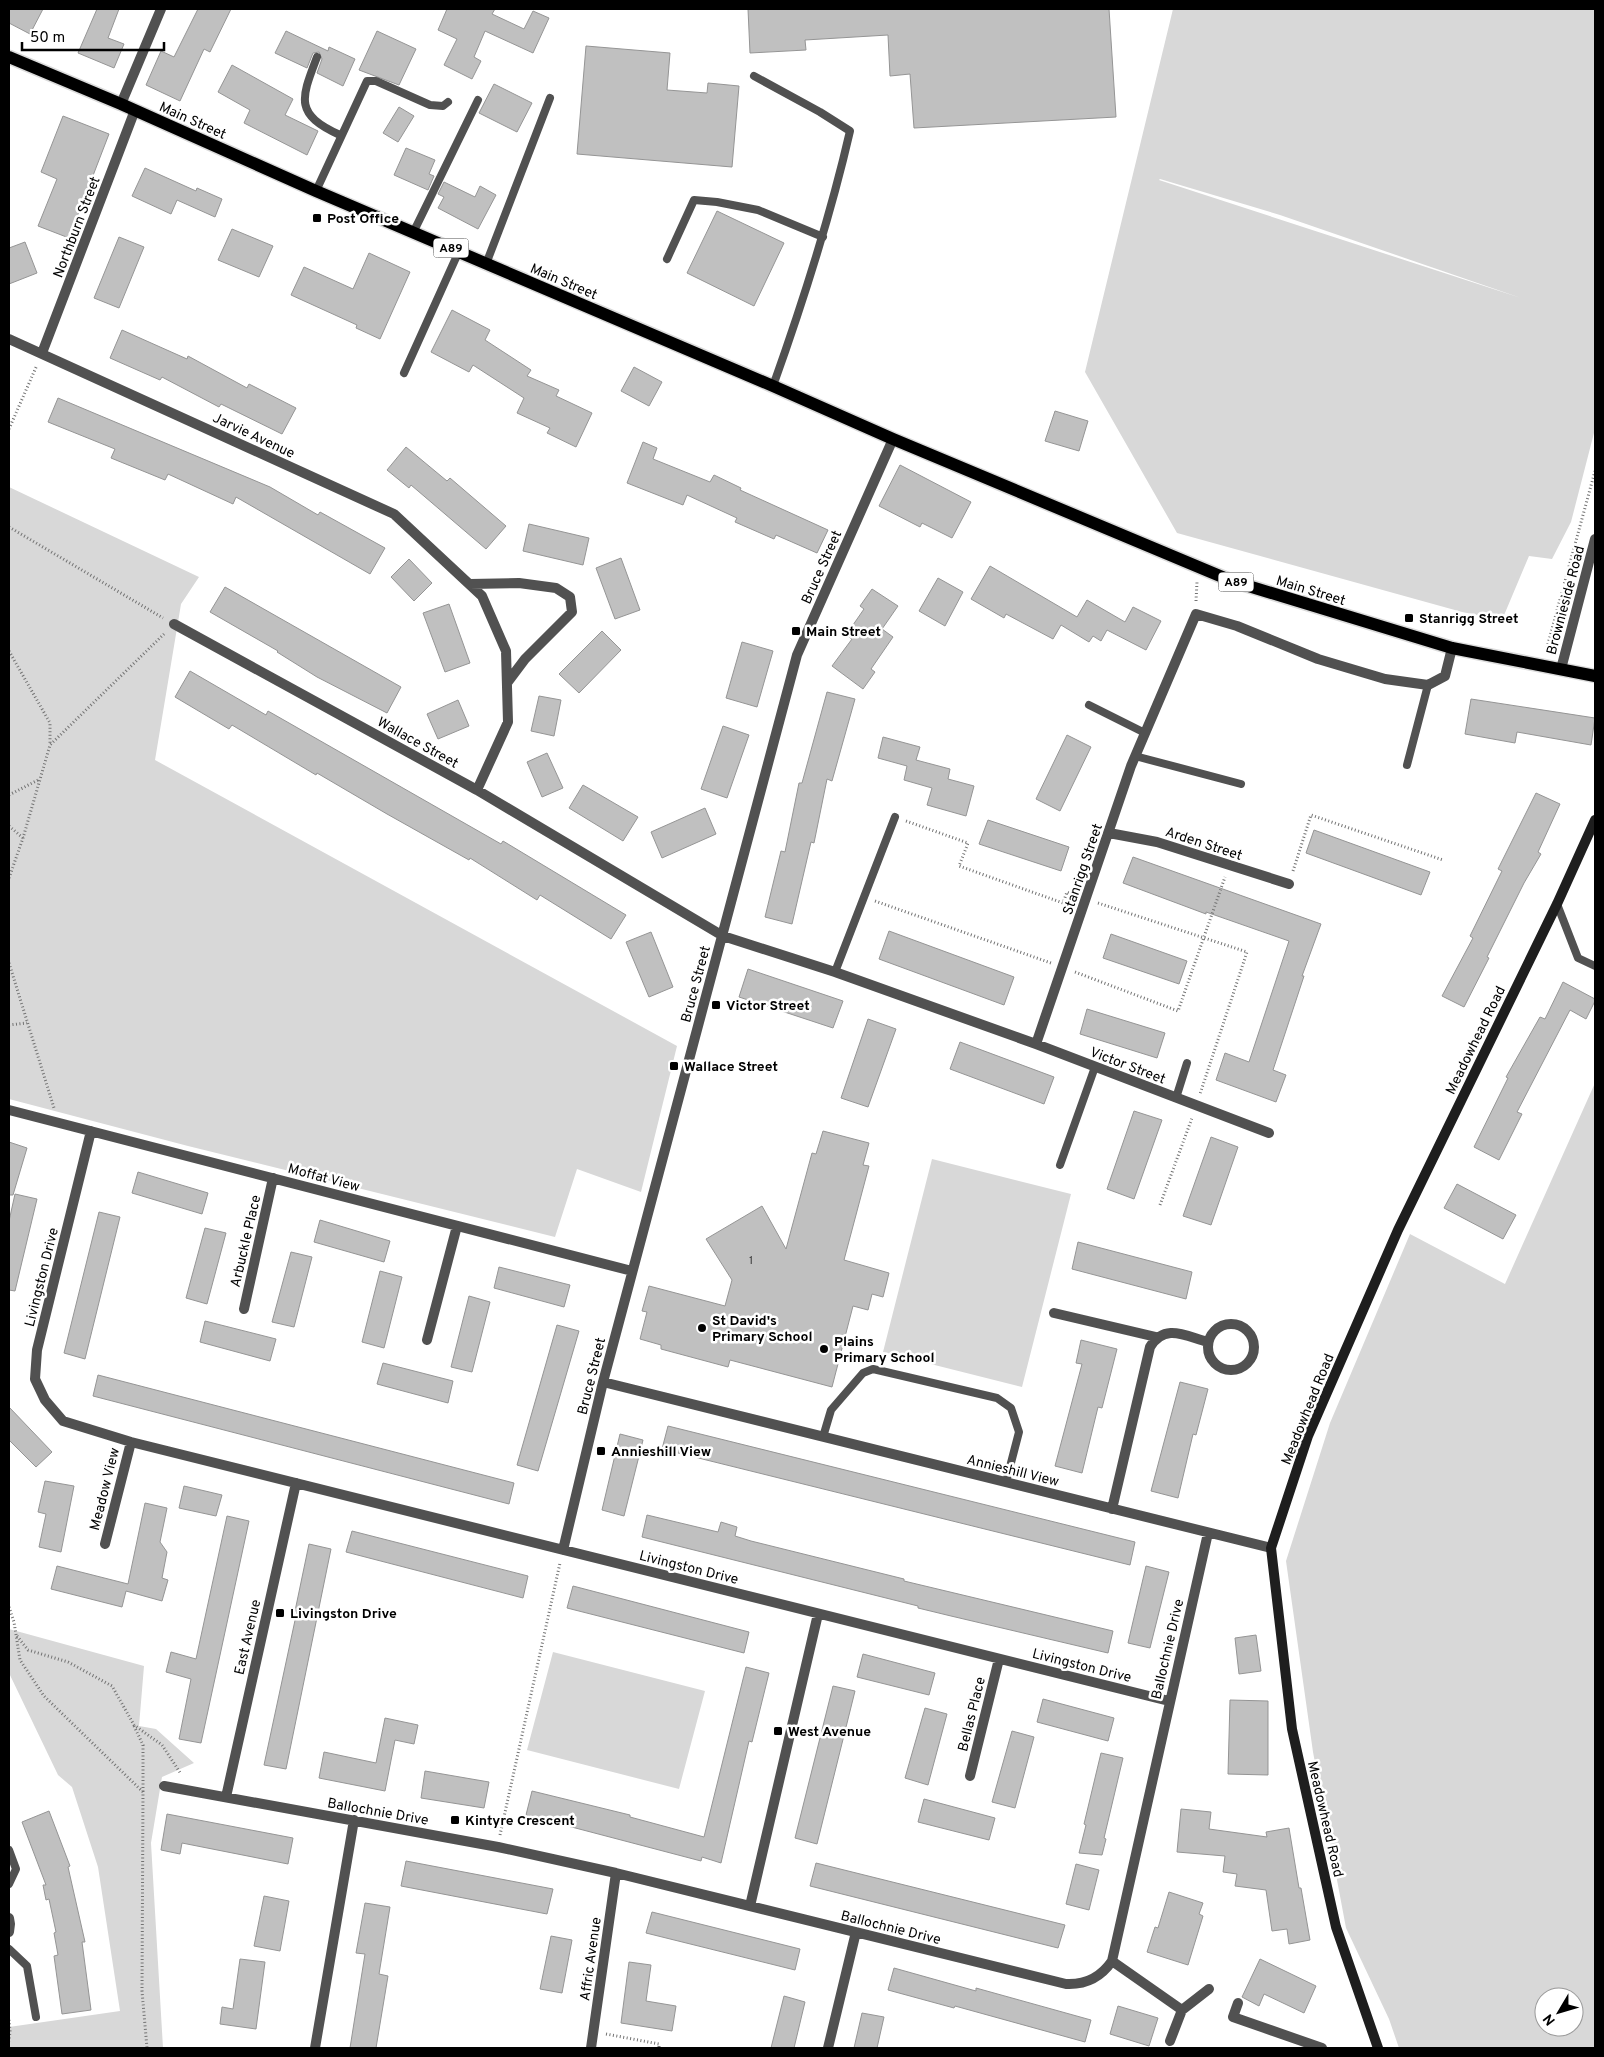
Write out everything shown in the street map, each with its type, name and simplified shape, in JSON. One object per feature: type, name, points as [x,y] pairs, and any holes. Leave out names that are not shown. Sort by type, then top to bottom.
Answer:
[{"type":"main road","name":"Main Street","points":[[9,57],[893,439],[1232,581],[1452,648],[1595,676]]},
{"type":"street","points":[[121,104],[161,9]]},
{"type":"street","name":"Northburn Street","points":[[42,353],[135,110]]},
{"type":"street","name":"Jarvie Avenue","points":[[9,339],[394,514],[470,584],[482,596],[506,651],[508,722],[477,790]]},
{"type":"street","name":"Bruce Street","points":[[563,1550],[603,1382],[632,1271],[797,655],[893,439]]},
{"type":"street","name":"Brownieside Road","points":[[1561,669],[1595,539]]},
{"type":"street","points":[[470,584],[519,583],[556,588],[570,597],[572,612],[525,659],[507,682]]},
{"type":"street","points":[[1196,614],[1236,626],[1318,659],[1385,679],[1428,685],[1444,676],[1452,648]]},
{"type":"street","name":"Stanrigg Street","points":[[1036,1044],[1135,756],[1196,614]]},
{"type":"street","name":"Wallace Street","points":[[174,624],[477,790],[723,936]]},
{"type":"street","name":"Meadowhead Road","points":[[1378,2048],[1336,1927],[1292,1730],[1270,1548],[1308,1436],[1394,1239],[1557,904],[1595,820]]},
{"type":"street","name":"Arden Street","points":[[1109,833],[1157,842],[1289,884]]},
{"type":"street","name":"Victor Street","points":[[723,936],[835,972],[1036,1044],[1269,1133]]},
{"type":"street","name":"Moffat View","points":[[9,1110],[632,1271]]},
{"type":"street","name":"Livingston Drive","points":[[91,1131],[37,1350],[35,1379],[45,1400],[64,1420],[130,1442],[1169,1701]]},
{"type":"street","name":"Arbuckle Place","points":[[244,1309],[273,1178]]},
{"type":"street","points":[[427,1340],[457,1226]]},
{"type":"street","points":[[1054,1312],[1156,1337],[1171,1332],[1208,1342]]},
{"type":"street","points":[[1225,1324],[1234,1324],[1242,1326],[1249,1332],[1253,1339],[1254,1348],[1252,1356],[1240,1368],[1224,1369],[1216,1365],[1211,1358],[1208,1342],[1218,1328],[1225,1324]]},
{"type":"street","points":[[1112,1509],[1150,1347],[1156,1337]]},
{"type":"street","name":"Annieshill View","points":[[603,1382],[1270,1548]]},
{"type":"street","name":"Meadow View","points":[[104,1544],[130,1442]]},
{"type":"street","name":"East Avenue","points":[[226,1797],[296,1483]]},
{"type":"street","name":"Ballochnie Drive","points":[[164,1786],[498,1847],[616,1873],[1075,1985],[1092,1980],[1107,1969],[1112,1961],[1208,1533]]},
{"type":"street","points":[[750,1906],[818,1614]]},
{"type":"street","name":"Bellas Place","points":[[970,1776],[999,1659]]},
{"type":"street","points":[[315,2048],[354,1820]]},
{"type":"street","name":"Affric Avenue","points":[[591,2048],[616,1873]]},
{"type":"street","points":[[9,1918],[9,1932]]},
{"type":"street","points":[[828,2048],[856,1932]]},
{"type":"street","points":[[1112,1961],[1182,2010]]},
{"type":"street","points":[[1170,2041],[1182,2010],[1209,1989]]},
{"type":"street","points":[[1238,2003],[1233,2017],[1322,2048]]},
{"type":"lane","points":[[318,57],[305,92],[306,107],[310,118],[340,136]]},
{"type":"lane","points":[[754,76],[820,112],[850,131],[837,188],[803,303],[773,386]]},
{"type":"lane","points":[[316,191],[367,81],[376,81],[430,106],[443,106],[448,102]]},
{"type":"lane","points":[[486,264],[550,98]]},
{"type":"lane","points":[[413,233],[478,100]]},
{"type":"lane","points":[[667,259],[694,200],[717,202],[758,210],[822,237]]},
{"type":"lane","points":[[404,373],[459,251]]},
{"type":"lane","points":[[1407,765],[1428,685]]},
{"type":"lane","points":[[1089,706],[1145,734]]},
{"type":"lane","points":[[1135,756],[1242,784]]},
{"type":"lane","points":[[835,972],[895,817]]},
{"type":"lane","points":[[1557,904],[1578,958],[1595,966]]},
{"type":"lane","points":[[1176,1098],[1187,1063]]},
{"type":"lane","points":[[1060,1165],[1095,1067]]},
{"type":"lane","points":[[823,1437],[831,1410],[863,1373],[873,1369],[997,1398],[1011,1408],[1019,1432],[1006,1482]]},
{"type":"lane","points":[[9,1850],[16,1869],[9,1884]]},
{"type":"lane","points":[[9,1949],[27,1966],[36,2017]]},
{"type":"path","points":[[9,428],[42,353]]},
{"type":"path","points":[[1542,666],[1595,471]]},
{"type":"path","points":[[9,527],[174,624],[50,745]]},
{"type":"path","points":[[1196,614],[1198,566]]},
{"type":"path","points":[[9,651],[50,723],[50,745],[23,838],[9,878]]},
{"type":"path","points":[[9,795],[40,779]]},
{"type":"path","points":[[1289,884],[1311,815],[1444,860]]},
{"type":"path","points":[[895,817],[968,843],[959,866],[1063,903],[1067,892],[1247,952],[1197,1105],[1160,1205]]},
{"type":"path","points":[[9,826],[23,838]]},
{"type":"path","points":[[9,963],[58,1123]]},
{"type":"path","points":[[9,1026],[27,1023]]},
{"type":"path","points":[[498,1847],[563,1550]]},
{"type":"path","points":[[9,1607],[20,1660],[44,1696],[143,1792]]},
{"type":"path","points":[[16,1636],[28,1650],[68,1662],[112,1686],[143,1745],[142,1992],[147,2048]]},
{"type":"path","points":[[134,1725],[162,1745],[191,1790]]},
{"type":"path","points":[[9,2020],[9,2041]]},
{"type":"path","points":[[594,2032],[659,2044],[659,2048]]},
{"type":"shaded area","points":[[1173,9],[1595,9],[1595,429],[1571,522],[1552,559],[1529,556],[1502,620],[1462,612],[1177,533],[1085,372]],"holes":[[[1159,180],[1280,215],[1521,298]]]},
{"type":"shaded area","points":[[9,487],[199,577],[181,604],[155,760],[677,1046],[641,1192],[577,1169],[555,1237],[188,1146],[9,1099]]},
{"type":"shaded area","points":[[1595,1083],[1595,2048],[1399,2048],[1389,2019],[1346,1928],[1313,1752],[1286,1561],[1330,1423],[1410,1234],[1505,1284]]},
{"type":"shaded area","points":[[932,1159],[1071,1194],[1022,1387],[883,1352]]},
{"type":"shaded area","points":[[9,1629],[144,1666],[139,1726],[156,1729],[194,1763],[162,1777],[151,1843],[163,2048],[9,2048],[9,2027],[120,2011],[98,1867],[72,1787],[58,1775],[9,1673]]},
{"type":"shaded area","points":[[553,1652],[705,1691],[679,1789],[527,1750]]},
{"type":"building","points":[[9,9],[43,9],[30,34],[9,23]]},
{"type":"building","points":[[97,9],[119,9],[108,38],[124,44],[114,68],[78,53]]},
{"type":"building","points":[[198,9],[231,9],[210,52],[204,49],[180,101],[146,85],[161,51],[174,57]]},
{"type":"building","points":[[447,9],[495,9],[492,14],[524,29],[533,11],[549,18],[533,53],[485,31],[474,57],[481,61],[472,79],[444,65],[457,39],[438,30]]},
{"type":"building","points":[[748,9],[1109,9],[1116,117],[914,128],[910,74],[890,76],[888,35],[805,40],[806,50],[750,53]]},
{"type":"building","points":[[286,31],[328,51],[329,47],[355,59],[343,86],[317,73],[322,59],[319,52],[313,53],[307,68],[275,53]]},
{"type":"building","points":[[377,31],[416,49],[399,85],[359,70]]},
{"type":"building","points":[[586,46],[670,53],[667,90],[707,93],[708,83],[739,86],[732,167],[577,154]]},
{"type":"building","points":[[232,65],[293,99],[285,115],[318,131],[307,155],[244,123],[250,110],[218,92]]},
{"type":"building","points":[[494,84],[532,103],[517,132],[479,113]]},
{"type":"building","points":[[399,107],[414,116],[398,142],[383,133]]},
{"type":"building","points":[[63,116],[109,134],[69,238],[38,226],[57,179],[41,172]]},
{"type":"building","points":[[406,148],[435,160],[429,174],[434,176],[428,190],[394,175]]},
{"type":"building","points":[[145,168],[196,191],[197,188],[222,199],[215,217],[177,200],[171,214],[132,196]]},
{"type":"building","points":[[444,182],[475,197],[480,186],[496,195],[478,229],[438,208],[444,197],[438,194]]},
{"type":"building","points":[[717,211],[784,243],[754,306],[687,273]]},
{"type":"building","points":[[232,229],[273,246],[259,277],[218,260]]},
{"type":"building","points":[[119,237],[144,247],[119,308],[94,298]]},
{"type":"building","points":[[25,242],[37,273],[9,284],[9,248]]},
{"type":"building","points":[[369,253],[410,272],[380,339],[356,328],[357,325],[291,295],[304,267],[353,289]]},
{"type":"building","points":[[452,310],[490,330],[485,340],[531,370],[527,376],[559,390],[556,396],[592,413],[576,447],[547,433],[550,428],[517,413],[524,398],[473,365],[469,372],[431,352]]},
{"type":"building","points":[[122,330],[187,359],[188,356],[247,388],[249,384],[296,408],[282,434],[221,404],[219,407],[162,377],[160,380],[110,358]]},
{"type":"building","points":[[634,367],[662,382],[649,406],[621,391]]},
{"type":"building","points":[[58,398],[270,487],[318,515],[320,512],[385,548],[370,574],[236,497],[233,504],[168,474],[165,480],[111,458],[115,449],[48,422]]},
{"type":"building","points":[[1055,411],[1088,421],[1079,451],[1045,441]]},
{"type":"building","points":[[643,442],[657,448],[653,459],[710,482],[714,475],[741,488],[740,490],[828,530],[817,553],[776,535],[774,539],[735,522],[737,518],[687,495],[683,505],[627,483]]},
{"type":"building","points":[[406,447],[447,481],[450,478],[506,526],[486,549],[411,485],[409,488],[387,470]]},
{"type":"building","points":[[900,465],[971,502],[952,538],[922,523],[920,527],[879,506]]},
{"type":"building","points":[[529,524],[589,538],[583,565],[523,551]]},
{"type":"building","points":[[621,558],[640,610],[615,619],[596,568]]},
{"type":"building","points":[[409,559],[432,583],[414,601],[391,577]]},
{"type":"building","points":[[990,566],[1077,617],[1087,600],[1125,622],[1133,607],[1161,621],[1146,650],[1107,630],[1101,641],[1093,636],[1089,642],[1061,625],[1053,639],[1006,614],[1004,618],[971,599]]},
{"type":"building","points":[[938,578],[963,592],[945,626],[919,611]]},
{"type":"building","points":[[225,587],[401,687],[387,713],[317,677],[278,651],[210,612]]},
{"type":"building","points":[[872,589],[898,606],[882,629],[893,637],[871,669],[875,672],[863,689],[832,666],[852,639],[846,635],[864,609],[860,606]]},
{"type":"building","points":[[449,604],[470,663],[445,672],[423,613]]},
{"type":"building","points":[[602,631],[621,650],[579,693],[559,674]]},
{"type":"building","points":[[742,642],[773,651],[757,707],[726,698]]},
{"type":"building","points":[[190,671],[266,715],[268,711],[501,844],[503,841],[626,915],[611,939],[540,895],[537,900],[470,858],[469,860],[317,773],[316,775],[232,725],[229,729],[175,697]]},
{"type":"building","points":[[827,692],[855,699],[832,781],[827,779],[814,843],[811,842],[792,924],[765,917],[781,851],[785,852],[799,783],[802,783]]},
{"type":"building","points":[[539,696],[561,700],[554,736],[531,731]]},
{"type":"building","points":[[1471,699],[1595,718],[1591,745],[1517,732],[1515,743],[1465,734]]},
{"type":"building","points":[[458,700],[469,726],[438,739],[427,714]]},
{"type":"building","points":[[723,726],[749,735],[727,798],[701,789]]},
{"type":"building","points":[[1067,735],[1091,747],[1060,811],[1036,799]]},
{"type":"building","points":[[883,737],[920,747],[916,760],[950,769],[948,779],[974,786],[966,816],[927,805],[932,788],[904,780],[907,766],[878,758]]},
{"type":"building","points":[[547,753],[563,788],[542,797],[527,762]]},
{"type":"building","points":[[583,785],[638,817],[623,841],[569,808]]},
{"type":"building","points":[[1536,793],[1560,804],[1538,852],[1541,854],[1524,883],[1464,1007],[1442,996],[1473,938],[1470,936],[1502,871],[1498,869]]},
{"type":"building","points":[[705,808],[716,834],[662,858],[651,832]]},
{"type":"building","points":[[988,820],[1069,847],[1061,871],[979,844]]},
{"type":"building","points":[[1314,830],[1430,872],[1421,895],[1306,853]]},
{"type":"building","points":[[1133,857],[1321,924],[1302,976],[1304,976],[1273,1070],[1286,1075],[1276,1102],[1216,1080],[1225,1053],[1249,1062],[1289,941],[1206,912],[1206,914],[1123,883]]},
{"type":"building","points":[[889,931],[1014,977],[1004,1005],[879,959]]},
{"type":"building","points":[[651,932],[673,987],[649,997],[626,942]]},
{"type":"building","points":[[1111,934],[1187,961],[1179,984],[1103,958]]},
{"type":"building","points":[[748,969],[843,1001],[833,1028],[739,997]]},
{"type":"building","points":[[1563,982],[1595,999],[1595,1001],[1586,1019],[1570,1010],[1517,1112],[1522,1114],[1499,1160],[1474,1147],[1508,1078],[1506,1077],[1540,1017],[1545,1019]]},
{"type":"building","points":[[1087,1009],[1165,1033],[1157,1058],[1080,1034]]},
{"type":"building","points":[[868,1019],[896,1029],[868,1107],[841,1098]]},
{"type":"building","points":[[960,1042],[1054,1077],[1044,1104],[950,1069]]},
{"type":"building","points":[[1134,1111],[1162,1120],[1134,1199],[1107,1189]]},
{"type":"building","points":[[823,1131],[869,1143],[863,1165],[869,1166],[844,1260],[889,1273],[883,1297],[872,1294],[868,1310],[853,1306],[832,1387],[730,1360],[728,1367],[661,1349],[661,1345],[640,1339],[647,1312],[642,1311],[649,1286],[725,1306],[732,1280],[706,1239],[762,1206],[786,1249],[812,1153],[816,1154]]},
{"type":"building","points":[[1211,1137],[1238,1147],[1211,1225],[1183,1216]]},
{"type":"building","points":[[9,1142],[27,1148],[13,1195],[9,1195]]},
{"type":"building","points":[[138,1172],[208,1193],[202,1214],[132,1193]]},
{"type":"building","points":[[1457,1184],[1516,1215],[1503,1239],[1444,1208]]},
{"type":"building","points":[[15,1194],[37,1199],[15,1291],[9,1290],[9,1221]]},
{"type":"building","points":[[99,1212],[120,1217],[85,1359],[64,1353]]},
{"type":"building","points":[[320,1220],[390,1241],[384,1262],[314,1242]]},
{"type":"building","points":[[205,1228],[226,1233],[207,1304],[186,1298]]},
{"type":"building","points":[[1078,1242],[1192,1272],[1186,1299],[1072,1269]]},
{"type":"building","points":[[291,1252],[312,1257],[294,1327],[272,1322]]},
{"type":"building","points":[[499,1267],[570,1285],[564,1307],[494,1288]]},
{"type":"building","points":[[380,1271],[402,1277],[384,1348],[362,1342]]},
{"type":"building","points":[[469,1296],[490,1302],[472,1372],[451,1367]]},
{"type":"building","points":[[205,1321],[276,1339],[270,1361],[200,1342]]},
{"type":"building","points":[[557,1325],[579,1331],[538,1471],[517,1465]]},
{"type":"building","points":[[1081,1340],[1117,1349],[1102,1408],[1098,1407],[1082,1473],[1055,1466],[1082,1364],[1076,1363]]},
{"type":"building","points":[[383,1363],[453,1381],[448,1403],[377,1384]]},
{"type":"building","points":[[98,1375],[514,1483],[509,1504],[93,1396]]},
{"type":"building","points":[[1180,1382],[1208,1389],[1196,1435],[1193,1434],[1178,1498],[1151,1491]]},
{"type":"building","points":[[9,1407],[52,1452],[36,1467],[9,1440]]},
{"type":"building","points":[[668,1426],[1135,1542],[1130,1565],[662,1449]]},
{"type":"building","points":[[620,1434],[643,1440],[624,1516],[602,1510]]},
{"type":"building","points":[[45,1481],[74,1486],[61,1552],[39,1547],[46,1514],[38,1512]]},
{"type":"building","points":[[184,1486],[222,1495],[216,1516],[179,1508]]},
{"type":"building","points":[[145,1503],[167,1508],[160,1542],[167,1552],[162,1578],[168,1580],[162,1601],[126,1591],[122,1607],[51,1589],[57,1566],[128,1584]]},
{"type":"building","points":[[647,1515],[718,1532],[721,1522],[737,1527],[735,1536],[751,1541],[904,1579],[904,1581],[1113,1631],[1108,1653],[918,1608],[918,1606],[642,1537]]},
{"type":"building","points":[[227,1516],[249,1521],[201,1743],[179,1739],[191,1679],[166,1672],[171,1652],[196,1659]]},
{"type":"building","points":[[352,1531],[528,1576],[523,1598],[346,1552]]},
{"type":"building","points":[[309,1544],[331,1549],[286,1769],[264,1765],[297,1611],[295,1611]]},
{"type":"building","points":[[1146,1566],[1169,1572],[1150,1648],[1128,1643]]},
{"type":"building","points":[[573,1586],[749,1632],[744,1653],[567,1608]]},
{"type":"building","points":[[1256,1635],[1261,1671],[1239,1674],[1235,1638]]},
{"type":"building","points":[[863,1654],[935,1673],[929,1695],[857,1677]]},
{"type":"building","points":[[746,1667],[769,1673],[752,1742],[749,1741],[721,1863],[702,1857],[701,1861],[526,1815],[532,1791],[630,1815],[630,1817],[704,1837]]},
{"type":"building","points":[[833,1686],[855,1691],[817,1844],[795,1838]]},
{"type":"building","points":[[1043,1699],[1114,1718],[1108,1741],[1037,1722]]},
{"type":"building","points":[[1230,1700],[1268,1701],[1268,1775],[1228,1774]]},
{"type":"building","points":[[925,1708],[947,1714],[928,1785],[905,1778]]},
{"type":"building","points":[[385,1718],[418,1725],[414,1744],[395,1740],[385,1791],[319,1778],[324,1752],[376,1763]]},
{"type":"building","points":[[1012,1731],[1034,1737],[1015,1808],[992,1802]]},
{"type":"building","points":[[1101,1753],[1123,1758],[1104,1838],[1106,1839],[1102,1855],[1079,1853],[1086,1825],[1084,1824]]},
{"type":"building","points":[[425,1771],[489,1782],[484,1808],[421,1798]]},
{"type":"building","points":[[924,1799],[995,1818],[989,1840],[918,1822]]},
{"type":"building","points":[[1181,1809],[1211,1812],[1209,1829],[1267,1837],[1266,1832],[1289,1828],[1310,1940],[1289,1944],[1287,1929],[1272,1931],[1266,1890],[1235,1886],[1237,1874],[1223,1872],[1225,1856],[1177,1852]]},
{"type":"building","points":[[49,1811],[70,1866],[68,1867],[85,1942],[82,1942],[91,2010],[62,2014],[54,1956],[58,1955],[54,1933],[56,1932],[49,1899],[46,1900],[43,1885],[46,1885],[22,1822]]},
{"type":"building","points":[[167,1814],[293,1838],[288,1864],[182,1843],[180,1854],[161,1850]]},
{"type":"building","points":[[406,1861],[553,1889],[547,1914],[401,1886]]},
{"type":"building","points":[[816,1863],[1065,1925],[1058,1948],[810,1886]]},
{"type":"building","points":[[1076,1864],[1099,1870],[1089,1910],[1066,1904]]},
{"type":"building","points":[[1169,1892],[1203,1903],[1199,1914],[1203,1916],[1188,1965],[1147,1952],[1155,1927],[1158,1928]]},
{"type":"building","points":[[264,1896],[289,1901],[280,1951],[254,1946]]},
{"type":"building","points":[[365,1903],[390,1907],[379,1974],[388,1976],[376,2048],[350,2048],[365,1954],[356,1953]]},
{"type":"building","points":[[652,1912],[800,1949],[795,1970],[646,1933]]},
{"type":"building","points":[[551,1936],[572,1940],[562,1993],[540,1989]]},
{"type":"building","points":[[240,1959],[265,1962],[256,2029],[220,2024],[222,2007],[233,2009]]},
{"type":"building","points":[[1260,1959],[1316,1986],[1304,2013],[1264,1994],[1259,2006],[1242,1997]]},
{"type":"building","points":[[629,1962],[651,1965],[646,2001],[676,2006],[672,2031],[621,2023]]},
{"type":"building","points":[[894,1968],[976,1991],[976,1988],[1091,2020],[1085,2042],[955,2006],[954,2008],[888,1990]]},
{"type":"building","points":[[784,1996],[805,2002],[794,2048],[771,2048]]},
{"type":"building","points":[[1118,2006],[1158,2018],[1149,2046],[1110,2034]]},
{"type":"building","points":[[862,2013],[884,2017],[877,2048],[854,2048]]},
{"type":"place","name":"Post Office","points":[[317,218]]},
{"type":"place","name":"Stanrigg Street","points":[[1409,618]]},
{"type":"place","name":"Main Street","points":[[796,631]]},
{"type":"place","name":"Victor Street","points":[[716,1005]]},
{"type":"place","name":"Wallace Street","points":[[674,1066]]},
{"type":"place","name":"St David's Primary School","points":[[702,1328]]},
{"type":"place","name":"Plains Primary School","points":[[824,1349]]},
{"type":"place","name":"Annieshill View","points":[[601,1451]]},
{"type":"place","name":"Livingston Drive","points":[[280,1613]]},
{"type":"place","name":"West Avenue","points":[[778,1731]]},
{"type":"place","name":"Kintyre Crescent","points":[[455,1820]]}]
